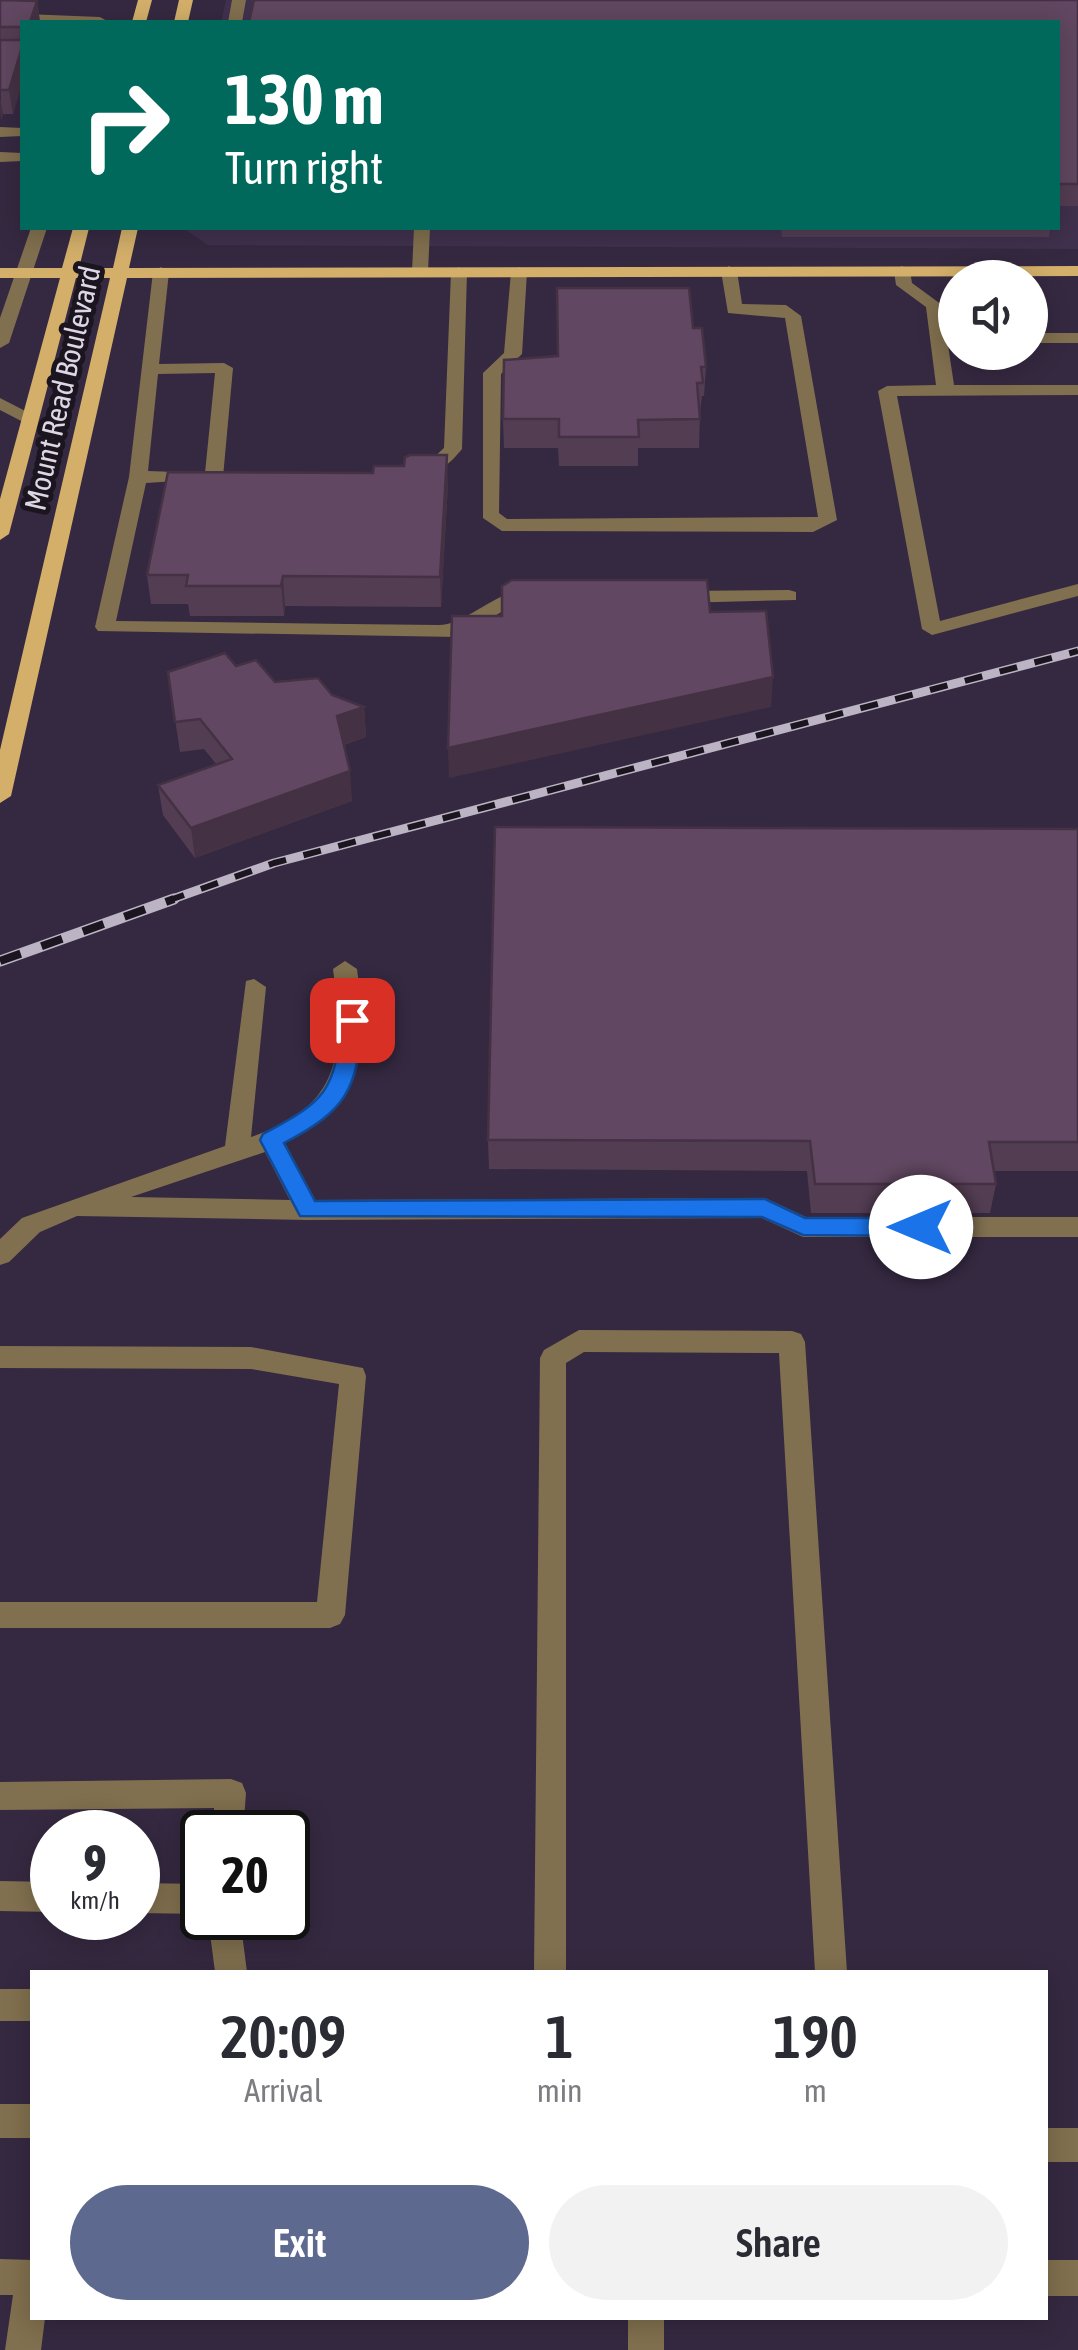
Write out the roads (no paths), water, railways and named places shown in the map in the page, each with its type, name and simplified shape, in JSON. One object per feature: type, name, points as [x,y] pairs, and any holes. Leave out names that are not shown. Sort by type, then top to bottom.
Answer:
[{"type":"main road","name":"Mount Read Boulevard","points":[[0,534],[80,230]]},
{"type":"main road","name":"Mount Read Boulevard","points":[[0,796],[129,230]]},
{"type":"main road","points":[[0,272],[1078,271]]},
{"type":"street","points":[[0,17],[37,20]]},
{"type":"street","name":"Mount Read Boulevard","points":[[0,343],[38,230]]},
{"type":"street","points":[[420,272],[422,230]]},
{"type":"street","points":[[519,272],[512,354],[492,372],[490,514],[502,525],[813,526],[828,520],[793,316],[786,310],[734,310],[729,271]]},
{"type":"street","points":[[902,271],[904,285],[934,306],[938,316]]},
{"type":"street","points":[[162,272],[138,477],[105,627],[458,630],[512,598],[551,598]]},
{"type":"street","points":[[404,478],[435,466],[453,449],[459,272]]},
{"type":"street","points":[[1048,338],[1078,338]]},
{"type":"street","points":[[138,477],[224,477],[224,368],[152,369]]},
{"type":"street","points":[[946,370],[946,391]]},
{"type":"street","points":[[1078,390],[888,391],[932,628],[1078,590]]},
{"type":"street","name":"Mount Read Boulevard","points":[[0,402],[29,420]]},
{"type":"street","points":[[650,597],[788,596]]},
{"type":"street","points":[[0,1254],[31,1225],[271,1140],[321,1109],[334,1098],[347,1072],[352,1020],[345,970]]},
{"type":"street","points":[[238,1152],[254,987]]},
{"type":"street","points":[[271,1140],[308,1210]]},
{"type":"street","points":[[77,1206],[308,1210],[765,1208],[803,1226],[1078,1228]]},
{"type":"street","points":[[550,1970],[553,1358],[579,1341],[598,1341],[792,1342],[831,1970]]},
{"type":"street","points":[[0,1357],[251,1358],[353,1376],[330,1614],[0,1614]]},
{"type":"street","points":[[0,1796],[231,1793],[230,1810]]},
{"type":"street","points":[[0,1896],[30,1897]]},
{"type":"street","points":[[227,1940],[231,1970]]},
{"type":"street","points":[[0,2006],[30,2006]]},
{"type":"street","points":[[0,2121],[30,2121]]},
{"type":"street","points":[[1048,2146],[1078,2146]]},
{"type":"street","points":[[0,2277],[30,2279]]},
{"type":"street","points":[[1048,2278],[1078,2278]]},
{"type":"street","points":[[23,2350],[30,2295]]},
{"type":"street","points":[[646,2320],[646,2350]]},
{"type":"railway","points":[[167,901],[274,863],[1078,651]]},
{"type":"railway","points":[[0,961],[174,899]]}]
